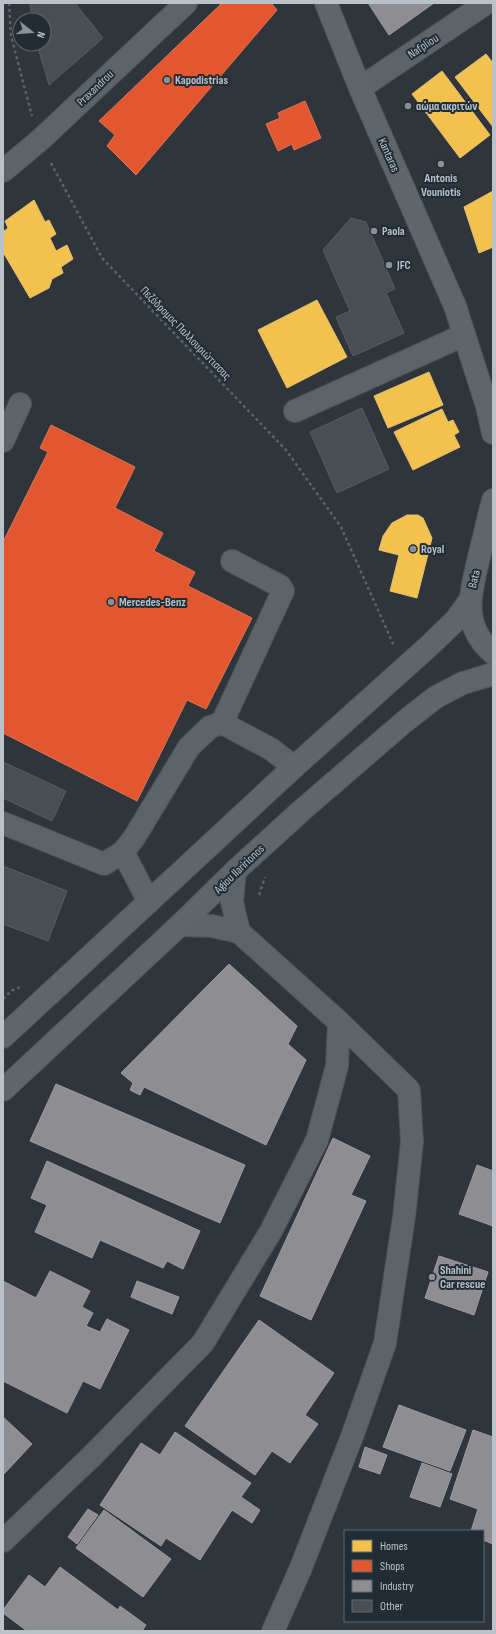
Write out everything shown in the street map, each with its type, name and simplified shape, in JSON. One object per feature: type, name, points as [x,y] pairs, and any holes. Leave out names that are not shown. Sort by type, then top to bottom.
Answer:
[{"type":"main road","name":"Kantaras","points":[[326,3],[360,88],[455,306],[493,373]]},
{"type":"main road","name":"Kantaras","points":[[455,306],[487,406],[493,433]]},
{"type":"main road","name":"Bata","points":[[493,500],[470,600],[472,624],[478,637],[493,653]]},
{"type":"main road","points":[[3,1037],[294,767],[435,640],[456,620],[470,600]]},
{"type":"main road","name":"Agiou Ilaririonos","points":[[3,1090],[180,925],[234,871],[404,722],[431,701],[463,683],[493,674]]},
{"type":"street","name":"Praxandrou","points":[[3,172],[39,141],[186,3]]},
{"type":"street","name":"Nafpliou","points":[[360,88],[487,7]]},
{"type":"street","points":[[295,411],[464,335]]},
{"type":"street","points":[[3,441],[20,404]]},
{"type":"street","points":[[222,723],[283,591],[280,586],[232,561]]},
{"type":"street","points":[[3,823],[104,864],[123,852],[134,838],[189,747],[210,727],[222,723],[271,749],[294,767]]},
{"type":"street","points":[[123,852],[149,902]]},
{"type":"street","points":[[234,871],[232,902],[239,932]]},
{"type":"street","points":[[180,925],[212,926],[239,932],[339,1022],[408,1090],[412,1142],[404,1217],[385,1343],[353,1434],[300,1570],[273,1631]]},
{"type":"street","points":[[3,1541],[92,1457],[203,1343],[271,1231],[317,1140],[337,1066],[339,1022]]},
{"type":"path","name":"Πεζόδρομος Παλλουριώτισσας","points":[[9,3],[11,36],[39,141],[102,258],[286,450],[341,527],[394,647]]},
{"type":"building: Homes","points":[[486,54],[493,63],[493,127],[455,77]]},
{"type":"building: Homes","points":[[442,71],[490,135],[460,158],[412,94]]},
{"type":"building: Homes","points":[[493,191],[493,247],[479,253],[464,207]]},
{"type":"building: Homes","points":[[34,200],[45,222],[49,220],[56,234],[50,238],[56,251],[67,245],[73,259],[61,267],[63,273],[52,279],[49,288],[30,298],[3,252],[3,232],[8,228],[5,221]]},
{"type":"building: Homes","points":[[317,300],[347,357],[287,388],[258,330]]},
{"type":"building: Homes","points":[[429,372],[443,405],[388,428],[374,396]]},
{"type":"building: Homes","points":[[442,409],[448,422],[453,420],[459,432],[454,435],[460,447],[413,470],[394,432]]},
{"type":"building: Homes","points":[[407,515],[418,515],[423,518],[432,538],[417,598],[390,591],[399,555],[379,550],[383,536],[392,523]]},
{"type":"building: Shops","points":[[222,3],[271,3],[277,10],[136,175],[107,146],[115,135],[99,121]]},
{"type":"building: Shops","points":[[305,101],[321,138],[294,150],[292,144],[278,151],[266,124],[280,118],[278,113]]},
{"type":"building: Shops","name":"Mercedes-Benz","points":[[51,425],[135,467],[115,508],[163,533],[154,551],[195,572],[188,586],[252,618],[206,709],[187,700],[137,801],[3,733],[3,542],[48,452],[40,448]]},
{"type":"building: Industry","points":[[368,3],[434,3],[389,35]]},
{"type":"building: Industry","points":[[229,964],[297,1026],[288,1044],[306,1060],[266,1145],[144,1087],[140,1095],[130,1090],[133,1083],[121,1073]]},
{"type":"building: Industry","points":[[56,1084],[245,1165],[220,1223],[30,1141]]},
{"type":"building: Industry","points":[[333,1138],[370,1156],[351,1195],[366,1201],[311,1320],[260,1296]]},
{"type":"building: Industry","points":[[47,1161],[200,1231],[183,1269],[167,1261],[163,1268],[100,1240],[92,1258],[35,1232],[47,1205],[31,1198]]},
{"type":"building: Industry","points":[[477,1165],[493,1171],[493,1226],[459,1214]]},
{"type":"building: Industry","points":[[439,1256],[488,1272],[474,1315],[425,1298]]},
{"type":"building: Industry","points":[[50,1271],[90,1291],[82,1307],[93,1313],[86,1326],[100,1332],[107,1319],[129,1330],[100,1389],[83,1381],[67,1413],[3,1381],[3,1281],[36,1298]]},
{"type":"building: Industry","points":[[137,1281],[179,1297],[172,1314],[131,1297]]},
{"type":"building: Industry","points":[[259,1320],[334,1373],[305,1415],[318,1424],[290,1463],[272,1451],[255,1475],[185,1426]]},
{"type":"building: Industry","points":[[399,1405],[466,1430],[450,1471],[383,1447]]},
{"type":"building: Industry","points":[[3,1417],[32,1444],[3,1475]]},
{"type":"building: Industry","points":[[473,1430],[493,1437],[493,1544],[484,1540],[484,1530],[471,1530],[478,1509],[450,1499]]},
{"type":"building: Industry","points":[[175,1432],[251,1483],[241,1497],[260,1510],[252,1523],[232,1510],[200,1560],[166,1538],[161,1546],[100,1505],[141,1443],[160,1455]]},
{"type":"building: Industry","points":[[365,1447],[387,1455],[380,1474],[359,1467]]},
{"type":"building: Industry","points":[[422,1463],[452,1474],[440,1507],[410,1497]]},
{"type":"building: Industry","points":[[88,1509],[98,1515],[77,1544],[68,1537]]},
{"type":"building: Industry","points":[[104,1510],[171,1559],[143,1597],[76,1548]]},
{"type":"building: Industry","points":[[60,1567],[118,1610],[120,1606],[146,1625],[142,1631],[27,1631],[3,1613],[3,1610],[29,1575],[45,1587]]},
{"type":"building: Other","points":[[30,3],[75,3],[103,38],[49,85],[39,52],[52,52],[52,12],[31,12]]},
{"type":"building: Other","points":[[351,218],[366,222],[395,289],[386,293],[404,333],[353,356],[336,317],[350,311],[323,250]]},
{"type":"building: Other","points":[[362,408],[389,469],[337,493],[310,432]]},
{"type":"building: Other","points":[[3,762],[66,791],[52,821],[3,798]]},
{"type":"building: Other","points":[[3,866],[67,891],[48,941],[3,924]]},
{"type":"place","name":"Kapodistrias","points":[[167,80]]},
{"type":"place","name":"αώμα ακριτών","points":[[408,106]]},
{"type":"place","name":"Antonis Vouniotis","points":[[441,164]]},
{"type":"place","name":"Paola","points":[[374,231]]},
{"type":"place","name":"JFC","points":[[389,265]]},
{"type":"place","name":"Royal","points":[[413,549]]},
{"type":"place","name":"Mercedes-Benz","points":[[111,602]]},
{"type":"place","name":"Shahini Car rescue","points":[[432,1277]]}]
